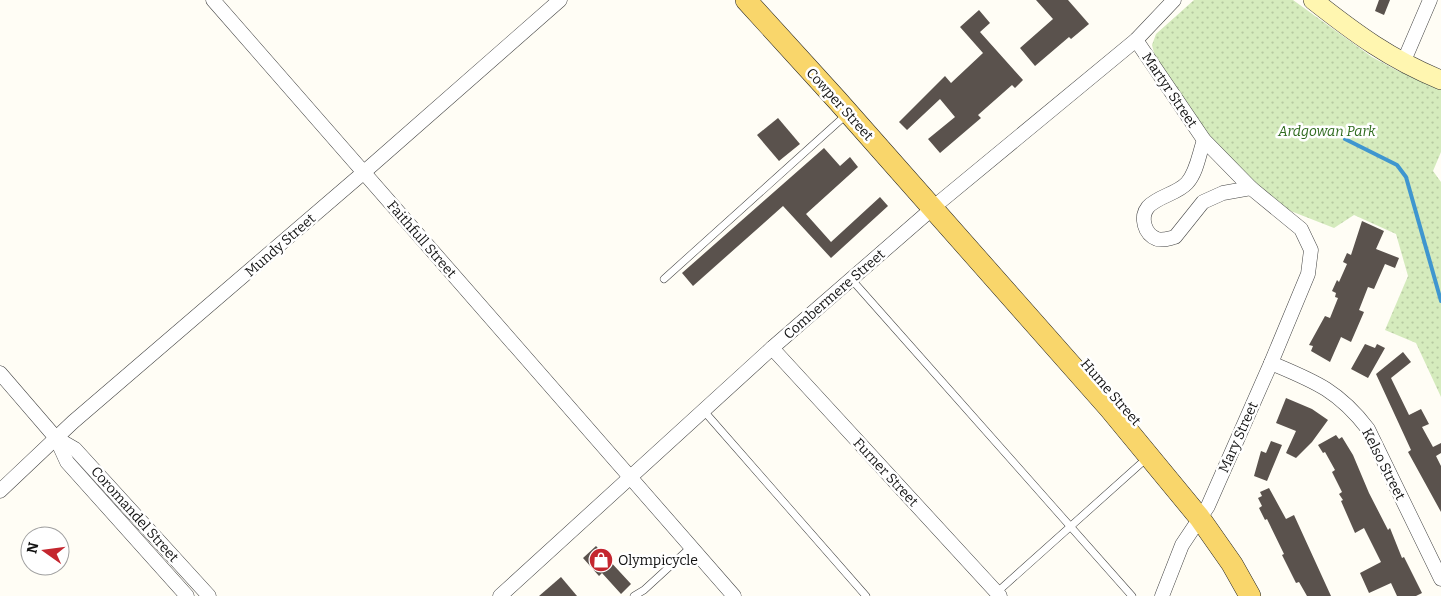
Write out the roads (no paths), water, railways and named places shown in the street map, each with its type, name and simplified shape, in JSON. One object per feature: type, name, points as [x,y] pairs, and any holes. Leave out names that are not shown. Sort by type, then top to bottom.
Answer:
[{"type":"main road","name":"Cowper Street","points":[[746,0],[936,205]]},
{"type":"main road","name":"Cowper Street","points":[[763,0],[851,94],[936,205]]},
{"type":"main road","name":"Hume Street","points":[[936,205],[1149,457],[1203,512],[1226,531],[1264,596]]},
{"type":"main road","name":"Hume Street","points":[[936,205],[1120,401],[1203,512],[1250,596]]},
{"type":"street","name":"Faithfull Street","points":[[213,0],[734,596]]},
{"type":"street","name":"Mundy Street","points":[[0,491],[56,438],[560,0]]},
{"type":"street","name":"Combermere Street","points":[[500,596],[772,348],[936,205],[1136,40],[1174,0]]},
{"type":"street","points":[[1313,0],[1372,45],[1403,63],[1441,80]]},
{"type":"street","points":[[1403,63],[1430,0]]},
{"type":"street","name":"Martyr Street","points":[[1136,40],[1204,140],[1251,188],[1301,229],[1311,250],[1308,274]]},
{"type":"street","name":"Martyr Street","points":[[1204,140],[1194,172],[1188,182],[1150,205],[1145,212],[1143,220],[1150,235],[1157,240],[1175,237],[1203,202],[1222,193],[1251,188]]},
{"type":"street","name":"Mary Street","points":[[1162,596],[1182,545],[1203,512],[1271,363],[1308,274]]},
{"type":"street","name":"Furner Street","points":[[772,348],[997,595]]},
{"type":"street","name":"Kelso Street","points":[[1271,363],[1320,384],[1353,410],[1376,444],[1441,579]]},
{"type":"street","name":"Coromandel Street","points":[[0,373],[56,438],[67,462],[184,593]]},
{"type":"street","name":"Coromandel Street","points":[[56,438],[75,449],[209,596]]},
{"type":"street","points":[[122,523],[133,513]]},
{"type":"street","points":[[184,593],[193,578]]},
{"type":"lane","points":[[664,278],[849,113]]},
{"type":"lane","points":[[852,280],[1132,596]]},
{"type":"lane","points":[[703,410],[866,596]]},
{"type":"lane","points":[[997,595],[1149,457]]},
{"type":"lane","points":[[634,596],[644,590],[691,547]]},
{"type":"waterway","points":[[1345,139],[1397,165],[1406,177],[1441,301]]},
{"type":"place","name":"Olympicycle","points":[[601,560]]},
{"type":"park label","name":"Ardgowan Park","points":[[1327,131]]}]
